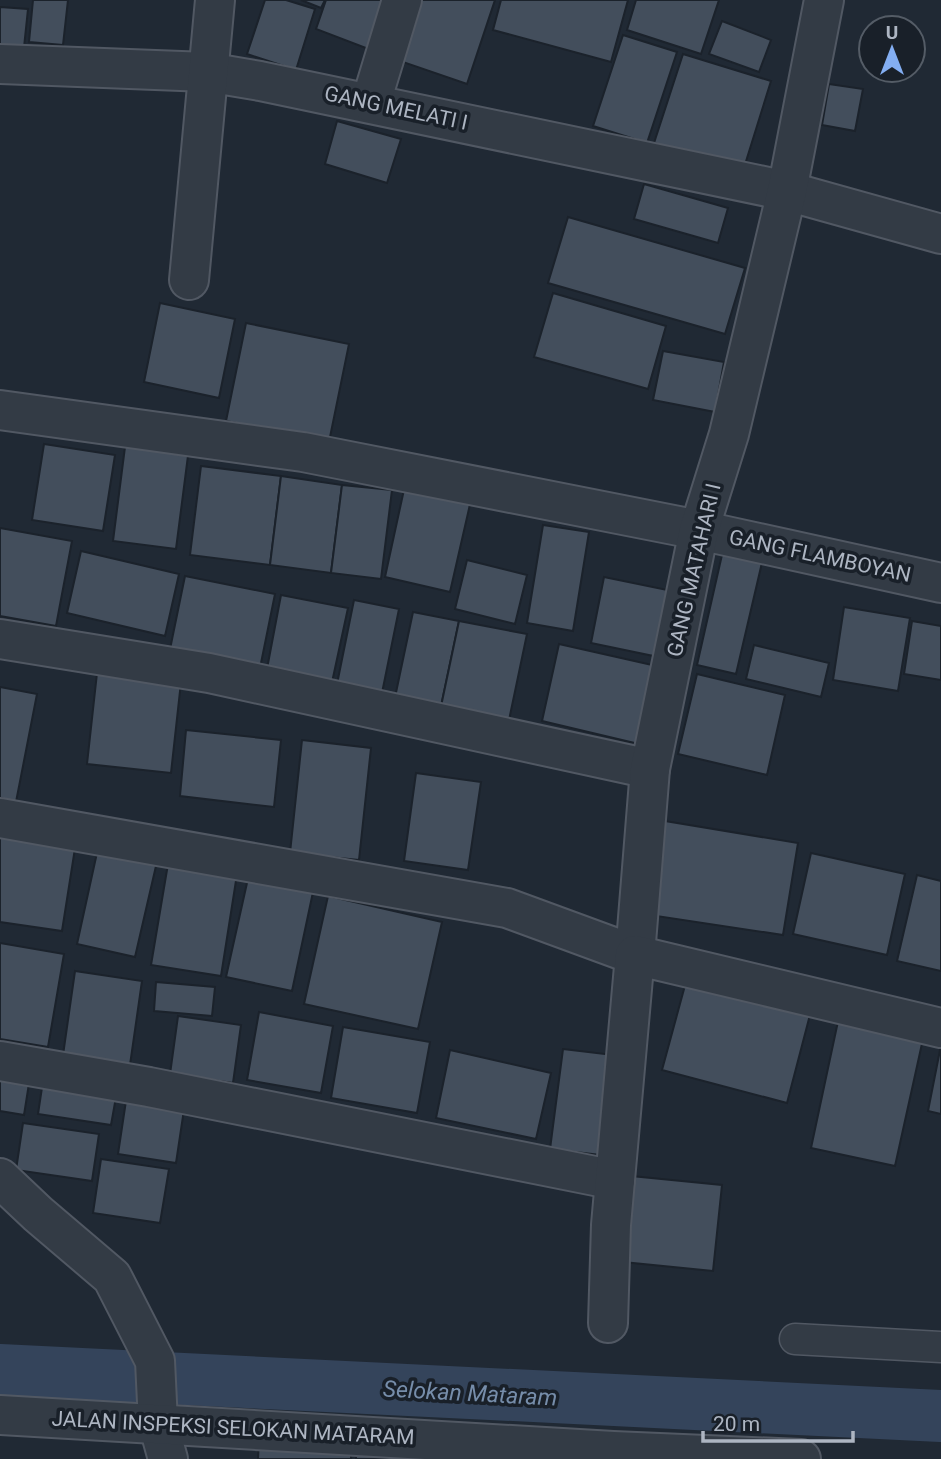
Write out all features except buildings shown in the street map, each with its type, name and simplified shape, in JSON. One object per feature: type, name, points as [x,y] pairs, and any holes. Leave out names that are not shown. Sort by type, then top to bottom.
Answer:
[{"type":"street","points":[[189,280],[215,0]]},
{"type":"street","points":[[372,102],[402,0]]},
{"type":"street","name":"GANG MATAHARI I","points":[[608,1324],[610,1238],[650,769],[699,530],[729,433],[787,191],[824,0]]},
{"type":"street","name":"GANG MELATI I","points":[[0,64],[207,72],[372,102],[787,191],[941,234]]},
{"type":"street","name":"GANG FLAMBOYAN","points":[[0,410],[303,452],[699,530],[941,583]]},
{"type":"street","points":[[0,639],[209,673],[650,769]]},
{"type":"street","points":[[0,818],[507,908],[635,956],[941,1028]]},
{"type":"street","points":[[0,1061],[149,1087],[615,1180]]},
{"type":"street","points":[[0,1178],[112,1277],[155,1361],[157,1415],[168,1459]]},
{"type":"street","name":"JALAN INSPEKSI SELOKAN MATARAM","points":[[0,1415],[157,1415],[612,1451],[801,1459]]},
{"type":"lane","points":[[795,1339],[941,1347]]},
{"type":"waterway","name":"Selokan Mataram","points":[[0,1370],[941,1416]]}]
